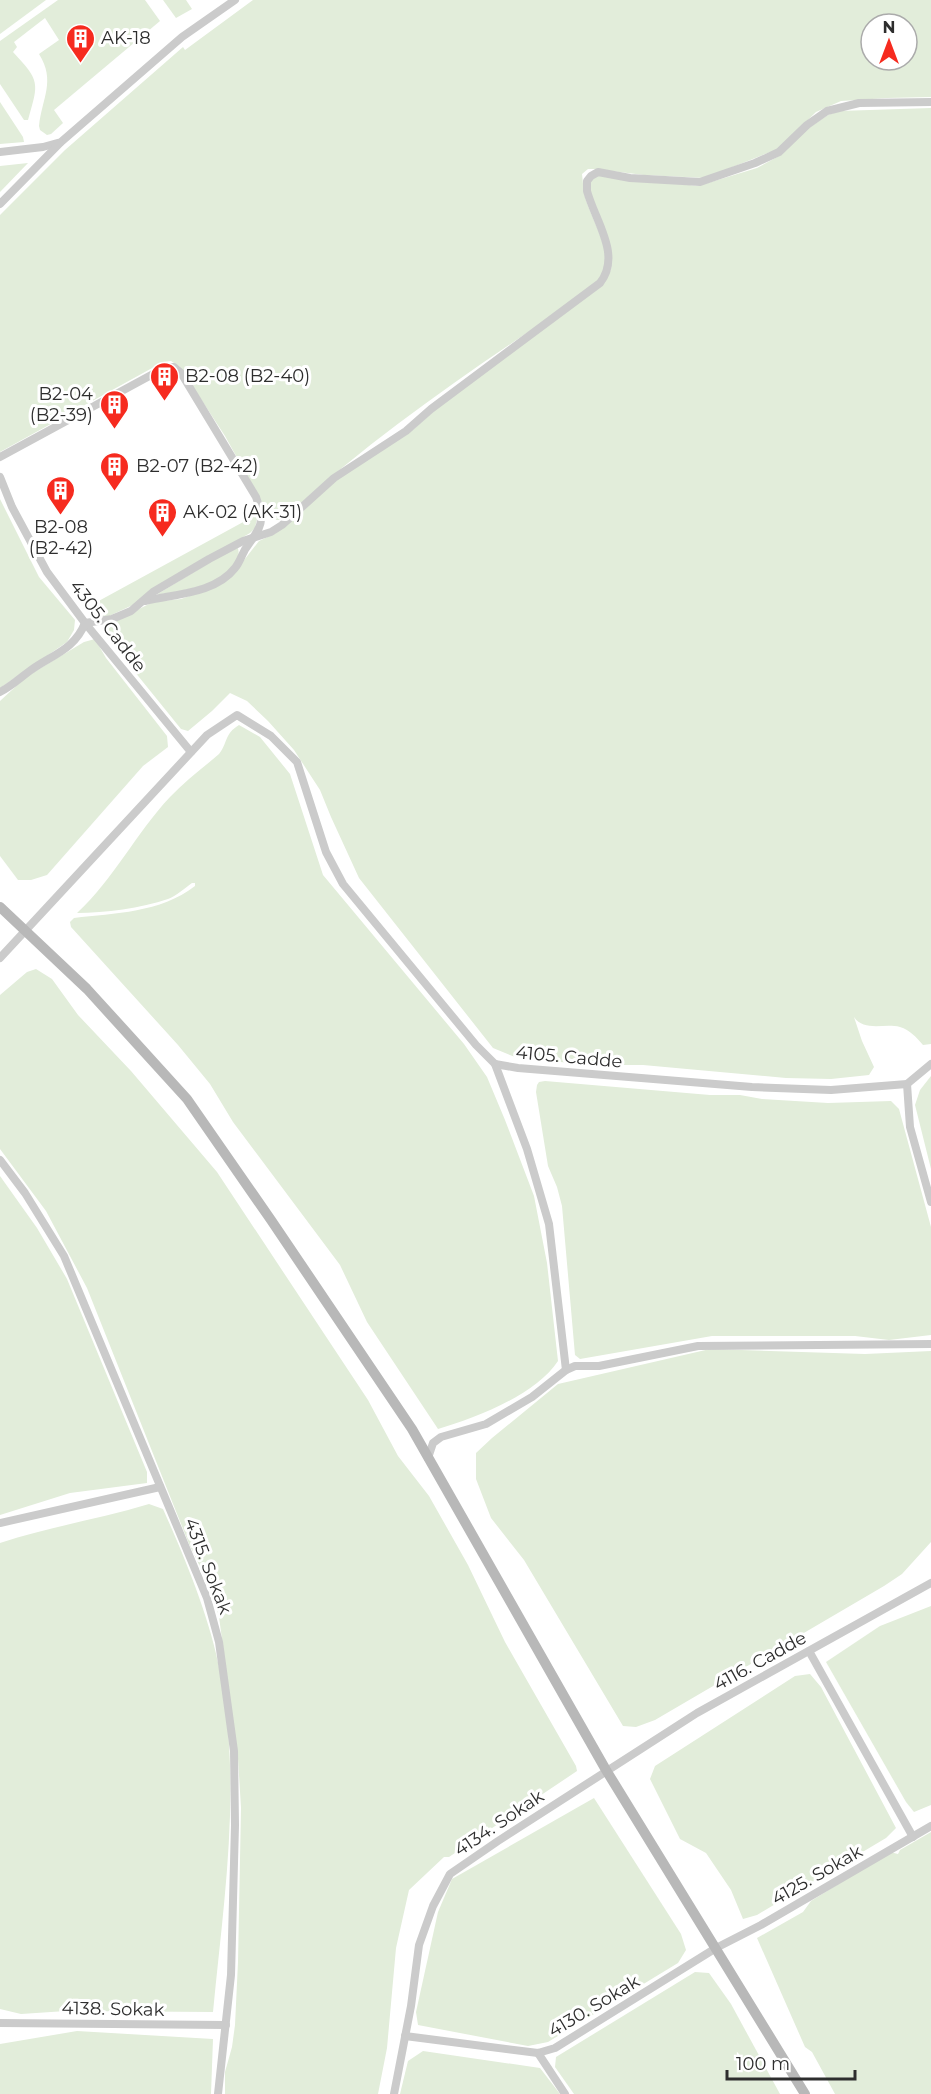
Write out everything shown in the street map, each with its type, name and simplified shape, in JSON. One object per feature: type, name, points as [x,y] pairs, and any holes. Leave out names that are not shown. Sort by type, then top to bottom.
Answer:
[{"type":"street","points":[[0,204],[61,142],[182,37],[235,0]]},
{"type":"street","points":[[0,692],[32,669],[68,648],[81,633],[85,623],[112,619],[131,611],[153,592],[209,559],[243,541],[271,532],[282,525],[334,478],[406,431],[431,409],[600,283],[608,270],[609,256],[587,191],[587,181],[591,176],[598,172],[630,178],[700,182],[779,152],[807,125],[827,111],[860,103],[931,102]]},
{"type":"street","points":[[0,152],[43,147],[61,142]]},
{"type":"street","points":[[0,457],[166,367],[174,367],[181,373],[256,497],[262,515],[260,526],[235,569],[222,579],[201,590],[142,602]]},
{"type":"street","name":"4305. Cadde","points":[[0,477],[12,507],[47,572],[85,623],[191,752]]},
{"type":"street","name":"4105. Cadde","points":[[191,752],[207,735],[237,715],[271,736],[297,762],[326,852],[343,884],[476,1045],[495,1064],[557,1072],[752,1087],[831,1090],[907,1084]]},
{"type":"street","points":[[0,958],[191,752]]},
{"type":"street","points":[[0,907],[87,989],[187,1099],[412,1429],[606,1770],[805,2094]]},
{"type":"street","points":[[495,1064],[527,1149],[549,1224],[566,1370]]},
{"type":"street","points":[[931,1064],[907,1084],[910,1127],[931,1202]]},
{"type":"street","name":"4315. Sokak","points":[[0,1160],[25,1193],[64,1256],[207,1598],[219,1642],[234,1751],[235,1825],[231,1975],[218,2094]]},
{"type":"street","points":[[428,1459],[433,1443],[441,1437],[486,1424],[575,1366],[599,1366],[698,1346],[931,1344]]},
{"type":"street","points":[[0,1523],[160,1487]]},
{"type":"street","name":"4116. Cadde","points":[[606,1770],[697,1713],[931,1583]]},
{"type":"street","points":[[809,1651],[913,1837]]},
{"type":"street","name":"4134. Sokak","points":[[394,2094],[419,1945],[433,1906],[450,1874],[606,1770]]},
{"type":"street","name":"4125. Sokak","points":[[716,1948],[931,1826]]},
{"type":"street","name":"4130. Sokak","points":[[405,2036],[538,2053],[555,2048],[591,2028],[716,1948]]},
{"type":"street","name":"4138. Sokak","points":[[0,2023],[226,2025]]},
{"type":"street","points":[[538,2053],[565,2094]]},
{"type":"green space","points":[[0,0],[46,0],[0,34]]},
{"type":"green space","points":[[58,0],[145,0],[160,21],[54,110],[63,123],[47,135],[40,130],[39,126],[47,73],[39,54],[59,40],[45,18],[14,42],[17,47],[13,52],[33,76],[35,83],[28,120],[24,120],[0,84],[0,41]]},
{"type":"green space","points":[[163,0],[186,0],[192,9],[176,18]]},
{"type":"green space","points":[[253,0],[931,0],[931,97],[841,101],[816,112],[778,149],[705,178],[588,169],[582,174],[584,194],[606,258],[603,274],[597,282],[569,305],[408,416],[344,466],[282,520],[274,520],[225,436],[180,367],[171,361],[163,362],[0,452],[0,215],[65,150],[183,47],[185,50]]},
{"type":"green space","points":[[0,102],[23,137],[24,142],[0,144]]},
{"type":"green space","points":[[931,108],[931,1044],[923,1045],[910,1032],[900,1027],[869,1026],[858,1022],[854,1017],[874,1067],[869,1075],[831,1079],[786,1078],[643,1065],[588,1065],[515,1057],[493,1048],[359,878],[320,790],[294,750],[268,721],[247,701],[230,693],[188,731],[181,729],[105,635],[113,622],[153,602],[181,599],[215,587],[234,573],[259,541],[276,533],[322,491],[354,466],[414,429],[459,388],[604,283],[611,269],[612,257],[590,192],[589,183],[595,177],[600,175],[698,186],[757,168],[779,156],[803,132],[828,115],[839,111]]},
{"type":"green space","points":[[28,163],[0,192],[0,166]]},
{"type":"green space","points":[[0,499],[39,577],[75,620],[74,630],[67,642],[0,688]]},
{"type":"green space","points":[[258,514],[255,528],[250,533],[151,591],[135,604],[109,616],[96,617],[84,609]]},
{"type":"green space","points":[[238,548],[238,560],[232,570],[222,578],[194,588],[156,595],[227,552]]},
{"type":"green space","points":[[95,639],[106,658],[167,736],[168,747],[143,766],[47,875],[31,880],[18,880],[0,856],[0,701],[26,677],[84,642]]},
{"type":"green space","points":[[239,725],[260,737],[290,774],[323,875],[464,1044],[487,1077],[534,1196],[547,1263],[558,1361],[548,1373],[520,1395],[486,1412],[438,1429],[367,1322],[340,1265],[233,1122],[210,1084],[178,1045],[71,927],[70,922],[74,918],[152,907],[167,902],[195,886],[195,883],[192,883],[171,898],[146,905],[111,911],[77,913],[102,886],[170,797],[219,754],[228,735]]},
{"type":"green space","points":[[36,969],[52,979],[78,1015],[131,1071],[217,1172],[368,1400],[398,1456],[429,1496],[468,1565],[505,1642],[576,1766],[577,1771],[449,1857],[444,1857],[409,1890],[396,1948],[387,2048],[378,2094],[225,2094],[225,2072],[235,2025],[241,1808],[238,1758],[219,1617],[207,1581],[189,1544],[87,1288],[46,1211],[0,1149],[0,995],[27,972]]},
{"type":"green space","points":[[931,1076],[931,1169],[915,1105],[920,1090]]},
{"type":"green space","points":[[539,1082],[828,1103],[891,1101],[899,1109],[931,1227],[931,1335],[889,1340],[855,1336],[712,1336],[580,1359],[575,1355],[562,1206],[548,1166],[536,1092]]},
{"type":"green space","points":[[0,1176],[37,1228],[67,1279],[147,1472],[147,1483],[70,1493],[0,1515]]},
{"type":"green space","points":[[710,1349],[865,1354],[931,1351],[931,1542],[902,1574],[884,1586],[655,1720],[636,1727],[623,1726],[524,1560],[491,1518],[476,1479],[476,1453],[558,1384]]},
{"type":"green space","points":[[149,1504],[163,1509],[196,1589],[216,1652],[226,1714],[230,1757],[229,1842],[213,2012],[66,2011],[21,2014],[0,2009],[0,1543]]},
{"type":"green space","points":[[931,1606],[931,1805],[914,1812],[906,1802],[826,1662],[880,1626]]},
{"type":"green space","points":[[810,1674],[821,1687],[896,1828],[886,1838],[757,1915],[743,1919],[731,1890],[706,1853],[680,1839],[650,1779],[655,1766],[795,1676]]},
{"type":"green space","points":[[594,1798],[681,1934],[686,1950],[678,1963],[548,2042],[528,2046],[418,2025],[416,2012],[438,1912],[452,1879]]},
{"type":"green space","points":[[931,1832],[931,2094],[835,2094],[812,2052],[805,2047],[757,1938],[803,1912],[811,1901],[890,1852],[898,1854],[900,1850]]},
{"type":"green space","points":[[695,1972],[709,1973],[731,2004],[780,2094],[574,2094],[555,2067],[556,2057]]},
{"type":"green space","points":[[77,2031],[213,2039],[211,2094],[0,2094],[0,2044]]},
{"type":"green space","points":[[423,2051],[540,2068],[560,2094],[400,2094],[408,2061]]},
{"type":"place","name":"AK-18","points":[[80,64]]},
{"type":"place","name":"B2-08 (B2-40)","points":[[164,402]]},
{"type":"place","name":"B2-04 (B2-39)","points":[[114,430]]},
{"type":"place","name":"B2-07 (B2-42)","points":[[115,492]]},
{"type":"place","name":"B2-08 (B2-42)","points":[[61,516]]},
{"type":"place","name":"AK-02 (AK-31)","points":[[162,538]]}]
